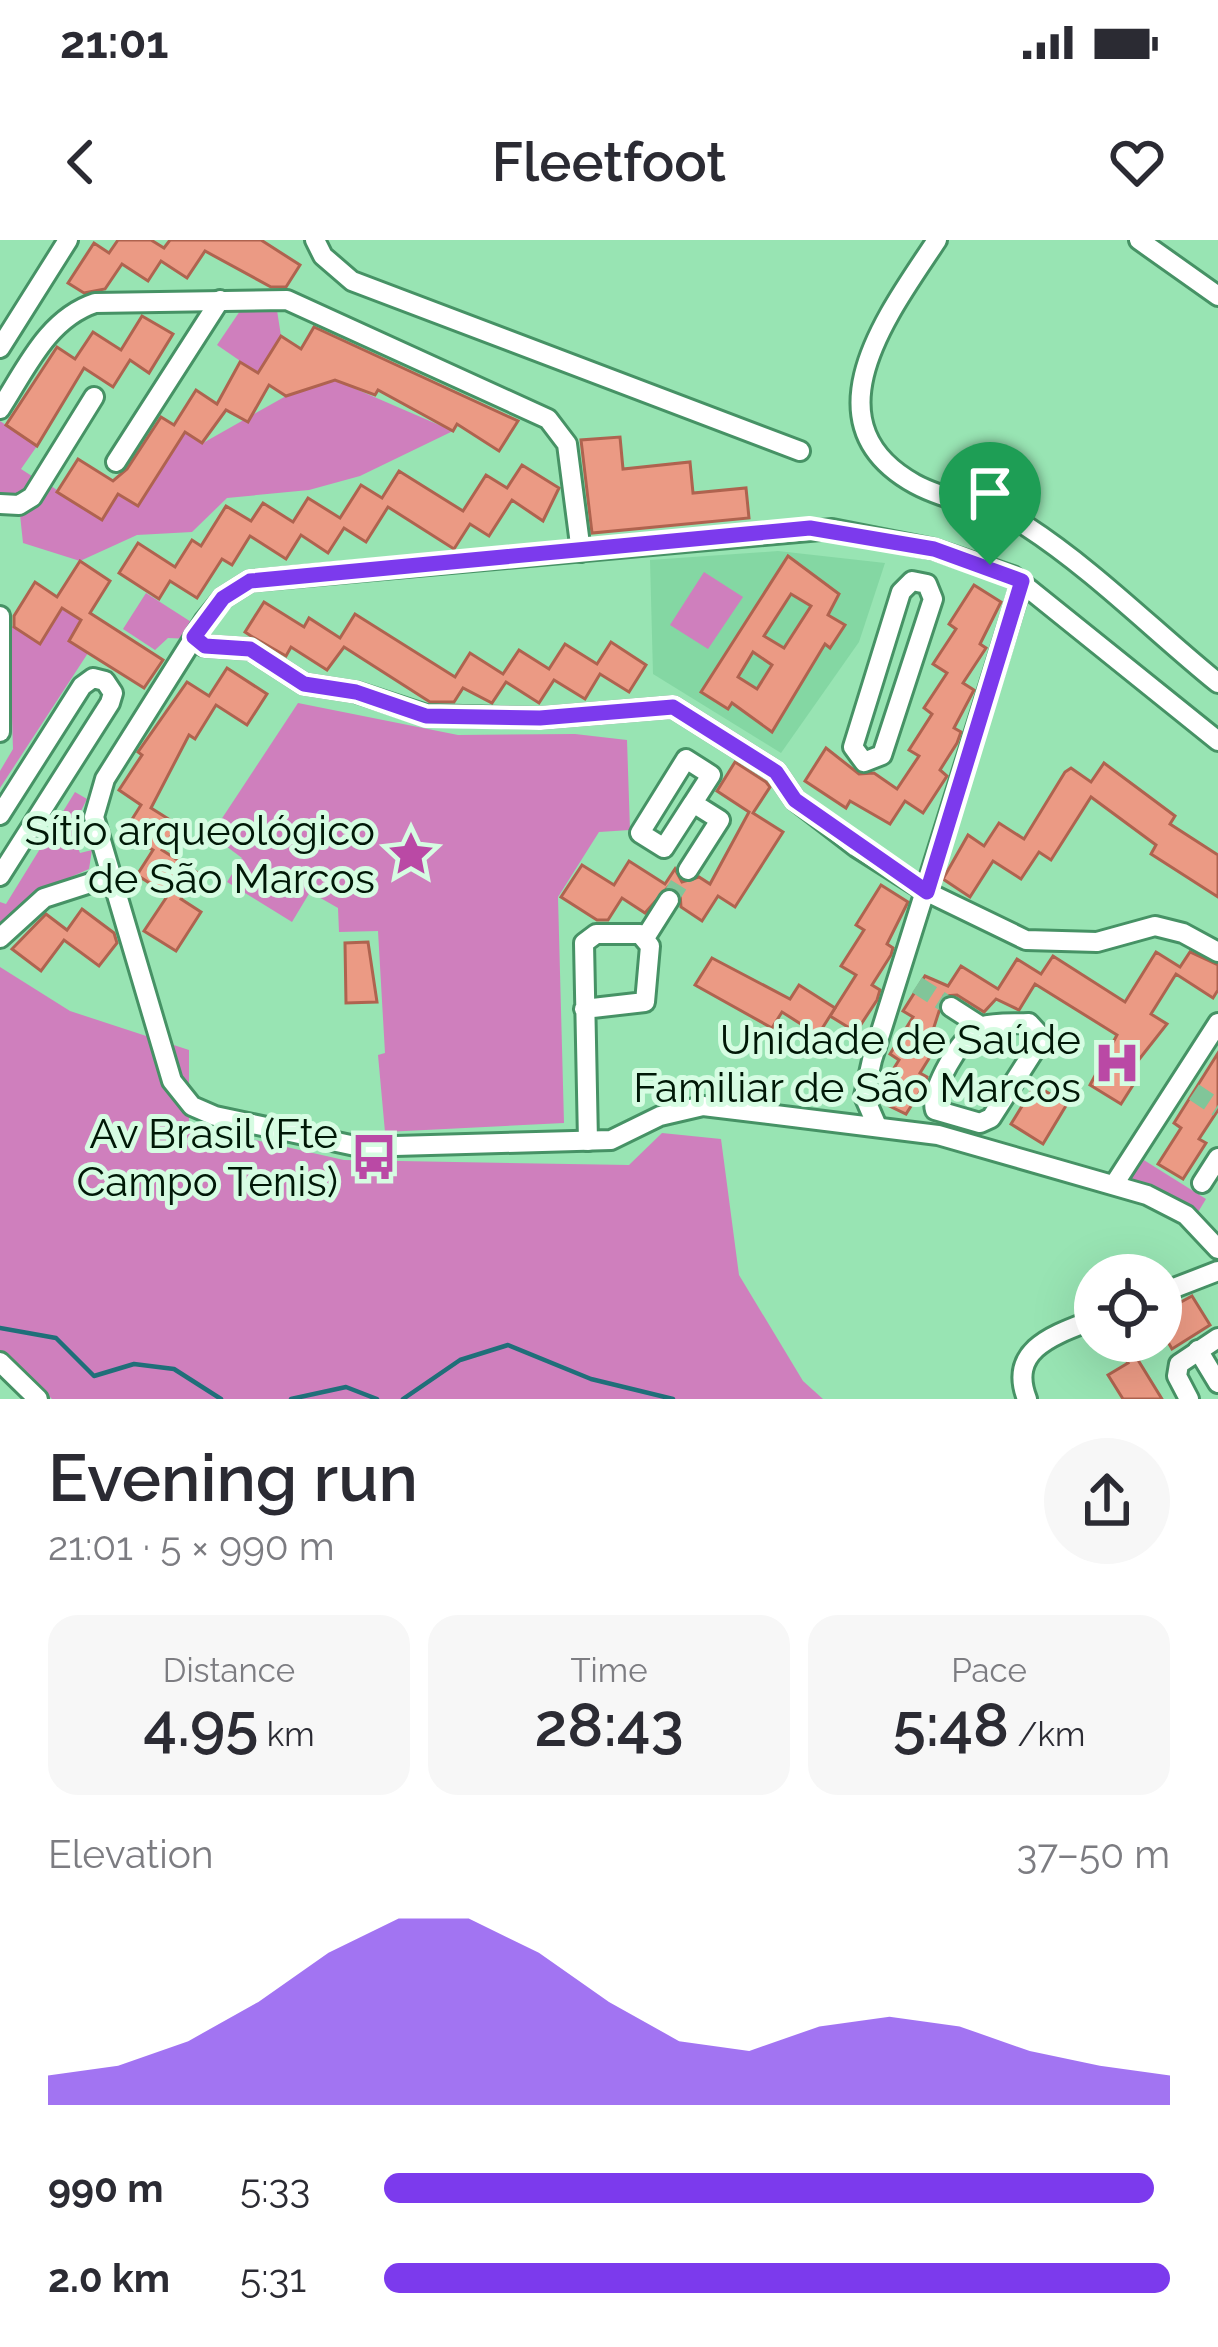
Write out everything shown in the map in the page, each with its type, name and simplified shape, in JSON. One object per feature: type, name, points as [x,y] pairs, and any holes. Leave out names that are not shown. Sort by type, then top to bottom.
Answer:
[{"type":"street","points":[[0,348],[68,240]]},
{"type":"street","points":[[315,240],[323,256],[352,281],[800,451]]},
{"type":"street","points":[[937,240],[868,350],[860,391],[871,439],[910,481],[1030,529],[1218,682]]},
{"type":"street","points":[[1139,240],[1218,296]]},
{"type":"street","points":[[116,462],[220,300]]},
{"type":"street","points":[[0,409],[8,381],[75,310],[95,303],[298,303],[548,419],[567,444],[581,552]]},
{"type":"street","points":[[0,504],[19,505],[32,497],[94,397]]},
{"type":"street","points":[[1218,740],[1022,581],[934,549],[810,528],[250,581],[223,598],[194,637],[98,791],[94,825],[172,1081],[192,1106],[214,1116],[360,1147],[611,1140],[660,1116],[703,1106],[877,1126],[1003,1150],[1115,1183],[1186,1215],[1218,1249]]},
{"type":"street","points":[[923,581],[912,581],[901,592],[853,746],[864,762],[883,755],[933,599],[923,581],[934,549]]},
{"type":"street","points":[[877,1126],[863,1096],[909,981],[927,892],[1022,581]]},
{"type":"street","points":[[0,616],[0,732]]},
{"type":"street","points":[[194,637],[218,649],[250,649],[304,684],[356,692],[426,716],[540,718],[673,707],[776,772],[795,800],[927,892],[1026,940],[1097,942],[1156,926],[1183,932],[1218,952]]},
{"type":"street","points":[[0,815],[82,686],[93,678],[105,680],[113,693],[110,703],[0,876]]},
{"type":"street","points":[[686,759],[711,775],[693,803],[664,848],[640,833],[686,759]]},
{"type":"street","points":[[688,870],[720,820],[693,803]]},
{"type":"street","points":[[0,938],[44,898],[109,877]]},
{"type":"street","points":[[645,938],[669,900]]},
{"type":"street","points":[[584,1009],[645,1003],[650,946],[645,938],[635,933],[586,938],[584,1009],[588,1141]]},
{"type":"street","points":[[951,1007],[982,1027],[1029,1023],[1040,1035],[992,1118],[980,1123],[939,1113],[932,1099],[967,1039],[982,1027]]},
{"type":"street","points":[[1115,1183],[1187,1088],[1218,1023]]},
{"type":"street","points":[[1202,1184],[1218,1158]]},
{"type":"street","points":[[1182,1285],[1218,1271]]},
{"type":"street","points":[[1027,1399],[1022,1372],[1033,1348],[1074,1329]]},
{"type":"street","points":[[1189,1399],[1177,1369],[1218,1338]]},
{"type":"street","points":[[1198,1351],[1218,1383]]},
{"type":"street","points":[[0,1362],[38,1399]]},
{"type":"shaded area","points":[[276,304],[281,336],[258,373],[217,345],[244,305]]},
{"type":"shaded area","points":[[335,380],[453,431],[360,476],[309,490],[227,498],[192,532],[137,535],[80,561],[23,543],[19,505],[51,486],[102,520],[118,494],[138,506],[185,432],[203,443],[286,396]]},
{"type":"shaded area","points":[[0,421],[37,446],[21,469],[38,480],[27,497],[0,501]]},
{"type":"shaded area","points":[[778,551],[885,563],[859,642],[781,753],[653,674],[650,560]]},
{"type":"shaded area","points":[[704,572],[743,597],[708,649],[670,625]]},
{"type":"shaded area","points":[[146,593],[199,627],[191,639],[168,638],[155,650],[123,629]]},
{"type":"shaded area","points":[[62,608],[81,620],[88,653],[0,788],[0,771],[13,749],[9,624],[40,644]]},
{"type":"shaded area","points":[[298,703],[458,735],[575,734],[627,740],[630,830],[599,832],[558,897],[564,1123],[385,1132],[378,1055],[385,1053],[378,931],[339,932],[338,908],[310,892],[292,922],[227,882],[242,858],[211,835]]},
{"type":"shaded area","points":[[75,792],[87,799],[77,819],[85,837],[75,841],[80,853],[92,850],[89,869],[39,891],[0,929],[0,902],[6,904]]},
{"type":"shaded area","points":[[0,967],[70,1011],[189,1050],[189,1125],[344,1160],[629,1165],[662,1133],[721,1139],[739,1275],[803,1381],[823,1399],[52,1399],[0,1350]]},
{"type":"shaded area","points":[[1139,1157],[1206,1199],[1195,1217],[1120,1185]]},
{"type":"building","points":[[118,240],[151,240],[164,248],[170,240],[261,240],[300,265],[286,287],[271,287],[205,251],[187,278],[161,261],[148,281],[122,264],[105,289],[84,293],[68,283],[94,243],[109,253]]},
{"type":"building","points":[[142,316],[173,334],[149,373],[130,360],[113,387],[84,368],[37,446],[6,425],[57,347],[75,359],[93,332],[121,350]]},
{"type":"building","points":[[314,327],[518,421],[499,451],[457,424],[453,431],[378,390],[375,395],[335,380],[286,396],[269,385],[248,422],[226,410],[202,443],[185,432],[138,506],[118,494],[102,520],[57,492],[78,459],[113,481],[127,469],[161,417],[174,425],[196,390],[217,404],[240,362],[258,373],[281,336],[301,349]]},
{"type":"building","points":[[620,437],[623,469],[690,462],[693,493],[746,488],[749,518],[592,533],[581,440]]},
{"type":"building","points":[[522,465],[559,488],[543,521],[512,500],[489,536],[470,524],[454,549],[388,507],[366,542],[344,528],[328,553],[301,535],[286,559],[250,536],[232,565],[222,559],[197,598],[170,581],[159,599],[119,573],[138,543],[175,567],[192,540],[201,546],[226,506],[251,521],[263,503],[293,522],[308,498],[340,518],[361,485],[382,498],[399,471],[463,511],[486,475],[507,488]]},
{"type":"building","points":[[788,556],[839,594],[828,615],[845,625],[830,648],[825,644],[772,732],[732,703],[728,709],[701,692]],"holes":[[[791,594],[811,606],[784,648],[764,636]],[[753,652],[772,665],[757,689],[738,677]]]},
{"type":"building","points":[[80,561],[110,581],[90,613],[163,660],[144,688],[69,641],[81,620],[62,608],[40,644],[14,627],[14,616],[35,582],[57,597]]},
{"type":"building","points":[[974,585],[1001,602],[980,644],[986,648],[963,683],[974,690],[954,728],[961,732],[957,743],[940,770],[947,776],[923,813],[905,801],[890,824],[850,801],[846,808],[805,781],[826,748],[859,774],[874,773],[897,789],[919,756],[909,750],[932,714],[924,708],[947,673],[933,664],[956,629],[949,624]]},
{"type":"building","points":[[264,602],[304,627],[309,618],[340,638],[355,614],[455,677],[470,653],[503,674],[519,650],[549,669],[565,644],[597,664],[611,642],[646,665],[629,692],[600,674],[585,699],[554,680],[539,703],[506,682],[492,703],[463,688],[454,702],[430,702],[344,647],[327,670],[291,647],[286,656],[251,636],[245,632]]},
{"type":"building","points":[[227,668],[267,694],[247,725],[216,705],[195,739],[189,735],[151,808],[178,825],[162,850],[198,873],[181,899],[201,912],[176,951],[144,931],[168,895],[137,875],[153,850],[124,832],[141,805],[119,790],[142,755],[138,752],[187,682],[209,696]]},
{"type":"building","points":[[735,762],[770,787],[753,813],[783,832],[735,907],[718,896],[702,921],[681,907],[680,893],[668,887],[645,913],[622,898],[608,920],[597,920],[561,897],[582,865],[614,885],[629,861],[665,884],[675,869],[682,882],[699,877],[710,884],[749,812],[717,791]]},
{"type":"building","points":[[1104,763],[1175,816],[1170,824],[1218,855],[1218,897],[1151,854],[1156,845],[1091,797],[1051,860],[1039,852],[1021,879],[993,861],[970,897],[943,879],[968,835],[984,846],[999,823],[1024,839],[1065,772],[1071,768],[1091,782]]},
{"type":"building","points":[[881,885],[908,902],[887,944],[893,948],[891,955],[872,985],[880,990],[877,1000],[856,1032],[830,1016],[856,975],[841,966],[864,930],[856,925]]},
{"type":"building","points":[[82,909],[114,933],[117,943],[99,966],[64,940],[41,971],[12,949],[46,914],[67,930]]},
{"type":"building","points":[[368,942],[377,1002],[346,1003],[345,943]]},
{"type":"building","points":[[1156,952],[1180,967],[1190,952],[1218,965],[1218,990],[1213,998],[1176,974],[1151,1014],[1167,1024],[1126,1076],[1135,1082],[1121,1104],[1090,1085],[1117,1035],[1035,984],[1019,1010],[996,999],[984,1012],[957,995],[944,996],[933,1030],[943,1036],[920,1073],[927,1077],[925,1084],[906,1114],[881,1102],[878,1094],[899,1060],[890,1054],[913,1017],[903,1011],[925,976],[948,986],[961,966],[998,989],[1017,959],[1041,974],[1053,956],[1125,1002]]},
{"type":"building","points":[[712,958],[790,999],[799,985],[835,1008],[818,1035],[782,1012],[772,1028],[695,985]]},
{"type":"building","points":[[1218,1053],[1218,1110],[1199,1139],[1206,1143],[1183,1179],[1158,1164],[1181,1128],[1174,1123]]},
{"type":"building","points":[[1035,1085],[1067,1104],[1043,1144],[1011,1124]]},
{"type":"building","points":[[1192,1296],[1210,1325],[1182,1343],[1182,1301]]},
{"type":"building","points":[[1139,1362],[1162,1399],[1123,1399],[1108,1375]]},
{"type":"waterway","points":[[0,1328],[56,1338],[94,1376],[134,1364],[174,1369],[221,1399]]},
{"type":"waterway","points":[[403,1399],[460,1360],[508,1345],[591,1379],[673,1399]]},
{"type":"waterway","points":[[291,1399],[346,1387],[377,1399]]},
{"type":"tunnel","points":[[669,900],[688,870]]},
{"type":"tunnel","points":[[917,985],[951,1007]]},
{"type":"tunnel","points":[[1194,1092],[1218,1108]]},
{"type":"place","name":"Sítio arqueológico de São Marcos","points":[[411,854]]},
{"type":"place","name":"Unidade de Saúde Familiar de São Marcos","points":[[1117,1063]]},
{"type":"place","name":"Av Brasil (Fte Campo Tenis)","points":[[374,1157]]},
{"type":"route","points":[[810,528],[934,549],[990,565],[1022,581],[1020,595],[927,892],[856,847],[795,800],[776,772],[673,707],[660,704],[540,718],[426,716],[356,692],[304,684],[250,649],[232,652],[205,646],[194,637],[223,598],[250,581],[810,528]]}]
